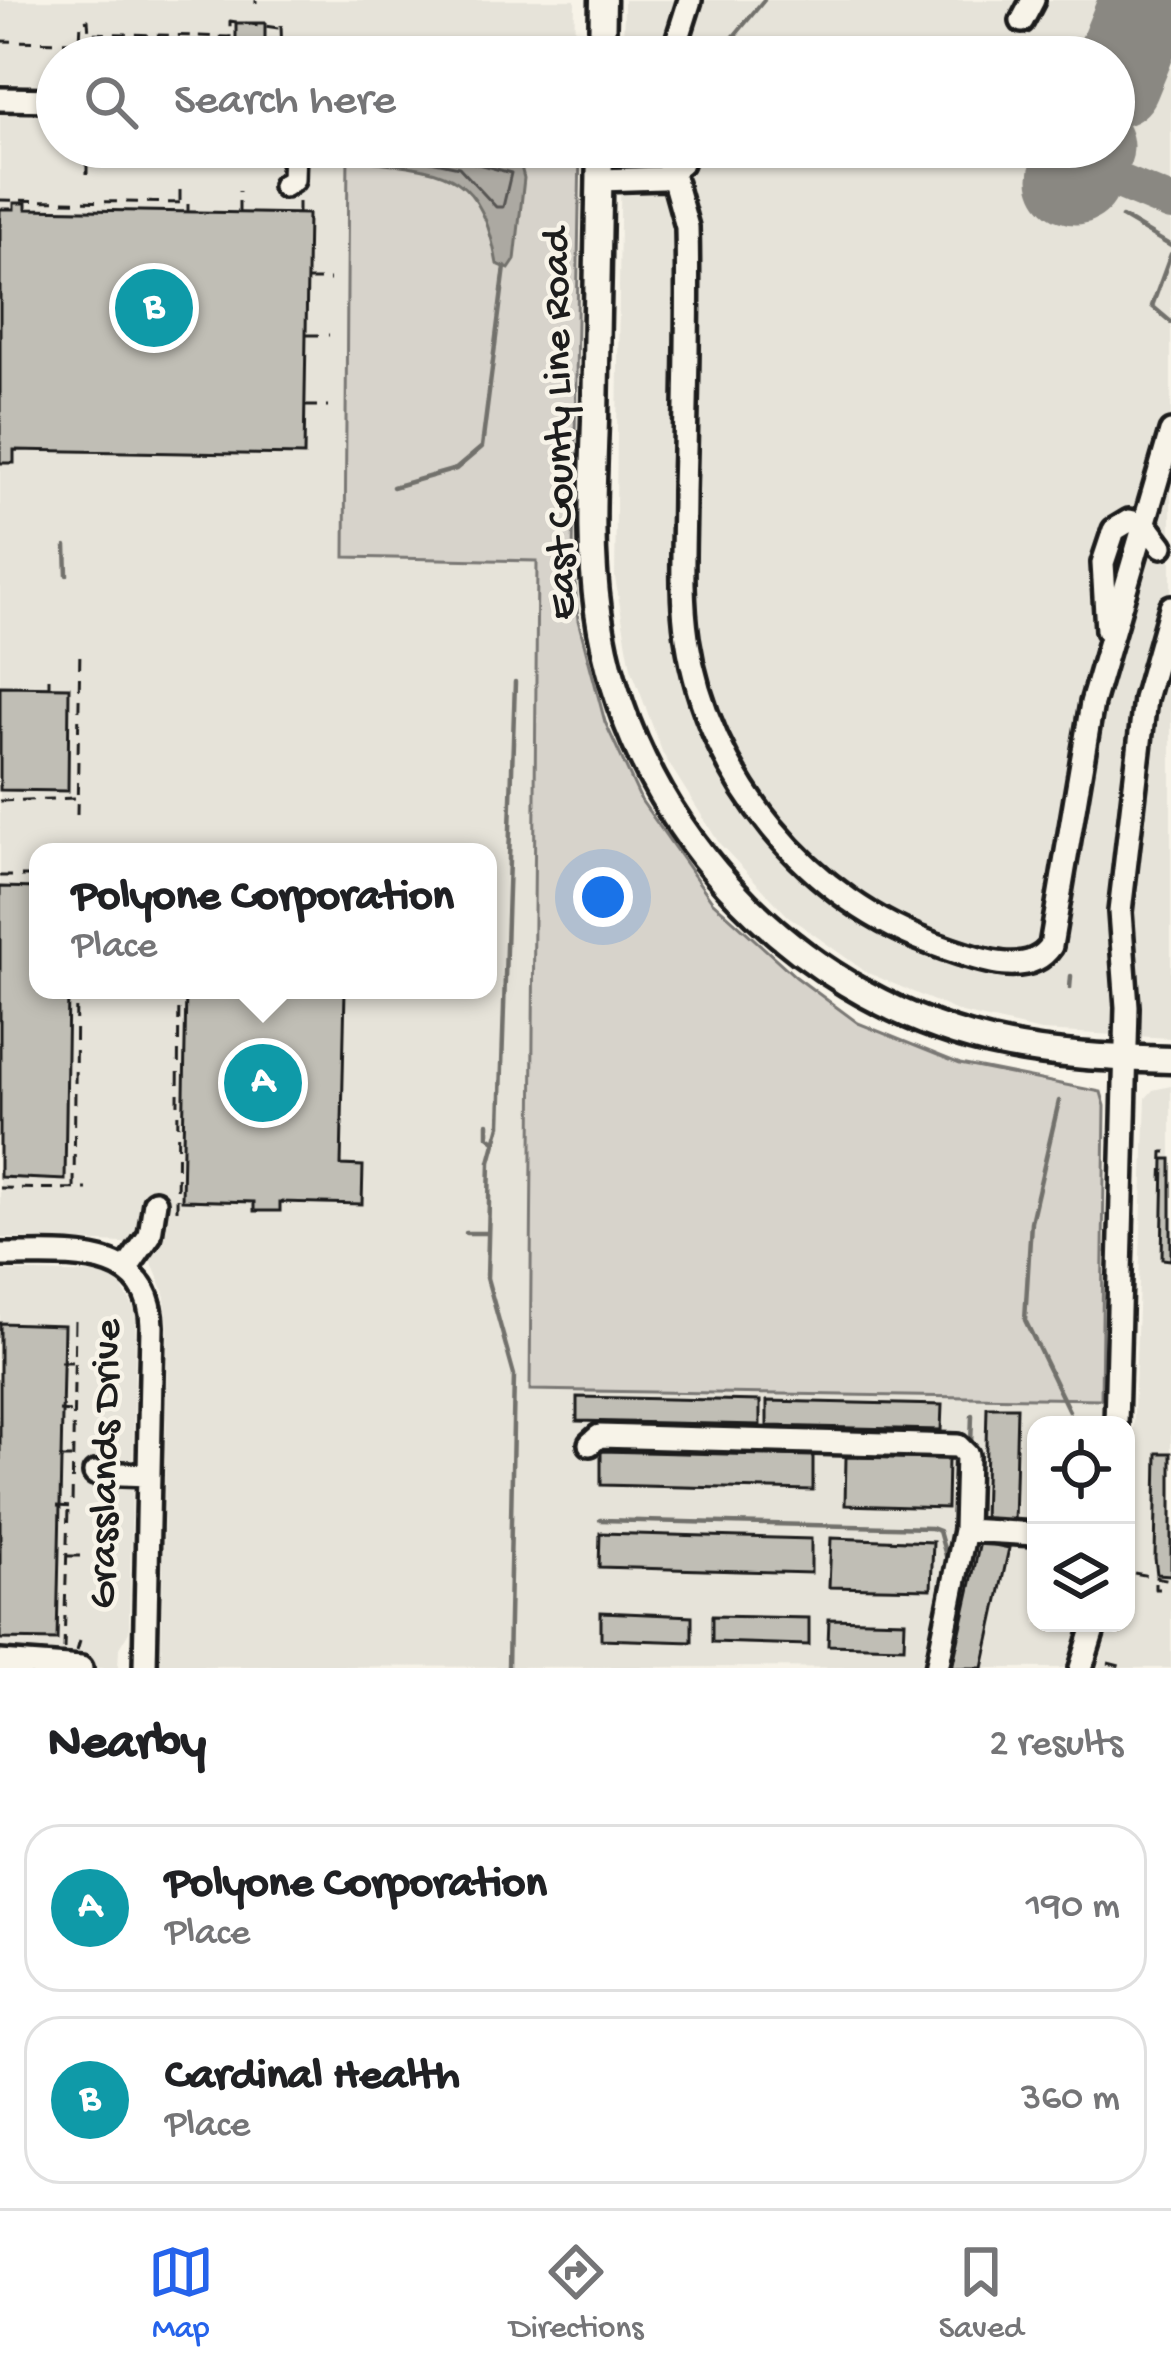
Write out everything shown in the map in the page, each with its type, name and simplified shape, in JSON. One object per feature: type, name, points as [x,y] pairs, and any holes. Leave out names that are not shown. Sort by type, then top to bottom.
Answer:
[{"type":"main road","points":[[602,36],[603,0]]},
{"type":"main road","name":"East County Line Road","points":[[599,168],[593,556],[602,636],[619,699],[647,769],[684,832],[726,885],[811,960],[909,1016],[1010,1046],[1171,1060]]},
{"type":"street","points":[[679,36],[691,0]]},
{"type":"street","points":[[1022,21],[1033,0]]},
{"type":"street","points":[[0,99],[36,100]]},
{"type":"street","points":[[291,189],[293,168]]},
{"type":"street","points":[[674,168],[687,227],[687,636],[714,734],[771,828],[822,880],[901,930],[1006,963],[1037,961],[1051,946],[1060,915],[1089,718],[1171,432]]},
{"type":"street","points":[[599,180],[653,180],[672,173]]},
{"type":"street","points":[[1108,643],[1104,552],[1120,524],[1146,525],[1167,544],[1137,557]]},
{"type":"street","points":[[1116,1416],[1127,1007],[1120,938],[1124,863],[1145,699],[1171,607]]},
{"type":"street","points":[[0,1255],[94,1257],[127,1268],[166,1206]]},
{"type":"street","name":"Grasslands Drive","points":[[127,1268],[145,1289],[152,1315],[145,1668]]},
{"type":"street","points":[[590,1444],[599,1436],[950,1443],[967,1455],[965,1530],[937,1668]]},
{"type":"street","points":[[95,1473],[149,1475]]},
{"type":"street","points":[[965,1530],[1027,1533]]},
{"type":"street","points":[[1081,1668],[1092,1632]]},
{"type":"street","points":[[0,1662],[81,1668]]},
{"type":"path","points":[[80,36],[81,21],[88,20],[89,33],[195,36]]},
{"type":"path","points":[[230,36],[230,21],[280,27],[281,36]]},
{"type":"path","points":[[0,41],[36,41]]},
{"type":"path","points":[[87,168],[87,174]]},
{"type":"path","points":[[86,201],[87,189]]},
{"type":"path","points":[[291,189],[298,214]]},
{"type":"path","points":[[180,190],[180,202]]},
{"type":"path","points":[[239,191],[239,213]]},
{"type":"path","points":[[0,200],[188,202],[188,212]]},
{"type":"path","points":[[63,200],[64,210]]},
{"type":"path","points":[[122,202],[122,211]]},
{"type":"path","points":[[308,280],[330,280]]},
{"type":"path","points":[[307,335],[329,335]]},
{"type":"path","points":[[305,406],[328,406]]},
{"type":"path","points":[[77,815],[80,647]]},
{"type":"path","points":[[49,679],[49,686]]},
{"type":"path","points":[[68,755],[78,755]]},
{"type":"path","points":[[0,800],[59,794],[77,798]]},
{"type":"path","points":[[3,876],[5,887]]},
{"type":"path","points":[[166,1206],[180,1120],[180,999]]},
{"type":"path","points":[[68,1000],[76,1001],[71,1064],[74,1188]]},
{"type":"path","points":[[1162,1181],[1163,1151],[1171,1152]]},
{"type":"path","points":[[2,1177],[1,1188],[87,1189]]},
{"type":"path","points":[[75,1319],[64,1652],[78,1651],[80,1641]]},
{"type":"path","points":[[60,1362],[74,1362]]},
{"type":"path","points":[[59,1412],[74,1412]]},
{"type":"path","points":[[58,1457],[72,1458]]},
{"type":"path","points":[[58,1506],[68,1507]]},
{"type":"path","points":[[56,1552],[84,1556]]},
{"type":"path","points":[[1135,1573],[1171,1580]]},
{"type":"path","points":[[1155,1580],[1155,1589],[1168,1589]]},
{"type":"path","points":[[55,1601],[65,1601]]},
{"type":"path","points":[[1108,1663],[1128,1668]]},
{"type":"shaded area","points":[[0,0],[575,0],[574,36],[36,36],[36,84],[0,83]]},
{"type":"shaded area","points":[[624,0],[1171,0],[1171,1038],[1041,1031],[962,1013],[866,972],[788,916],[719,843],[663,754],[631,668],[615,578],[621,168],[1135,168],[1135,36],[623,36]]},
{"type":"shaded area","points":[[0,115],[36,116],[36,168],[348,168],[345,557],[537,560],[530,1390],[1101,1399],[1101,1416],[1027,1416],[1027,1632],[1076,1632],[1065,1668],[161,1666],[168,1322],[164,1292],[151,1261],[123,1243],[0,1238]]},
{"type":"shaded area","points":[[348,168],[580,168],[573,557],[578,620],[605,722],[641,800],[712,901],[796,977],[858,1023],[960,1064],[1101,1092],[1105,1106],[1101,1399],[530,1390],[537,561],[345,557]]},
{"type":"shaded area","points":[[1171,1086],[1171,1668],[1098,1668],[1108,1632],[1135,1632],[1134,1416],[1146,1098],[1153,1090]]},
{"type":"shaded area","points":[[0,1271],[103,1274],[120,1284],[136,1312],[129,1631],[119,1648],[118,1668],[0,1668]]},
{"type":"water","points":[[419,168],[521,168],[515,260],[509,269],[497,264],[481,209],[469,192],[437,172]]},
{"type":"building","points":[[236,23],[265,23],[265,36],[236,36]]},
{"type":"building","points":[[14,203],[26,203],[26,209],[308,214],[304,455],[14,450],[14,463],[0,463],[0,209],[14,209]]},
{"type":"building","points":[[0,686],[69,687],[68,791],[0,790]]},
{"type":"building","points":[[0,887],[29,888],[29,999],[68,999],[65,1180],[0,1177]]},
{"type":"building","points":[[186,999],[345,999],[341,1165],[363,1166],[362,1204],[280,1202],[280,1211],[254,1211],[254,1202],[182,1200]]},
{"type":"building","points":[[1164,1159],[1171,1159],[1171,1260],[1162,1259]]},
{"type":"building","points":[[0,1323],[64,1325],[57,1640],[0,1639]]},
{"type":"building","points":[[577,1397],[760,1401],[760,1425],[577,1421]]},
{"type":"building","points":[[767,1401],[942,1405],[941,1430],[767,1426]]},
{"type":"building","points":[[987,1407],[1017,1407],[1014,1524],[984,1523]]},
{"type":"building","points":[[601,1451],[813,1456],[813,1490],[601,1485]]},
{"type":"building","points":[[1157,1453],[1171,1453],[1171,1575],[1157,1574],[1155,1558]]},
{"type":"building","points":[[846,1457],[948,1459],[947,1508],[845,1505]]},
{"type":"building","points":[[600,1533],[811,1539],[811,1573],[599,1567]]},
{"type":"building","points":[[831,1538],[933,1542],[931,1589],[829,1587]]},
{"type":"building","points":[[980,1542],[1009,1548],[983,1668],[952,1668]]},
{"type":"building","points":[[601,1612],[692,1616],[692,1642],[601,1639]]},
{"type":"building","points":[[712,1616],[809,1618],[809,1645],[712,1642]]},
{"type":"building","points":[[829,1619],[905,1621],[904,1647],[828,1645]]},
{"type":"waterway","points":[[734,36],[764,0]]},
{"type":"waterway","points":[[1122,217],[1171,246]]},
{"type":"waterway","points":[[1171,254],[1152,306],[1171,322]]},
{"type":"waterway","points":[[393,487],[456,469],[482,447],[505,267]]},
{"type":"waterway","points":[[66,546],[67,575]]},
{"type":"waterway","points":[[508,1668],[514,1375],[487,1278],[490,1162],[500,1125],[515,682]]},
{"type":"waterway","points":[[1070,988],[1071,976]]},
{"type":"waterway","points":[[1059,1101],[1031,1222],[1025,1320],[1069,1411]]},
{"type":"waterway","points":[[488,1123],[488,1136],[496,1142]]},
{"type":"waterway","points":[[466,1233],[488,1233]]},
{"type":"waterway","points":[[971,1445],[972,1415]]},
{"type":"waterway","points":[[600,1520],[931,1528],[939,1531],[948,1563]]},
{"type":"taxiway","points":[[1087,168],[1171,203]]},
{"type":"runway","points":[[1132,36],[1147,0]]},
{"type":"runway","points":[[1075,178],[1079,168]]},
{"type":"place","name":"Cardinal Health","points":[[154,308]]},
{"type":"place","name":"Polyone Corporation","points":[[263,1083]]}]
